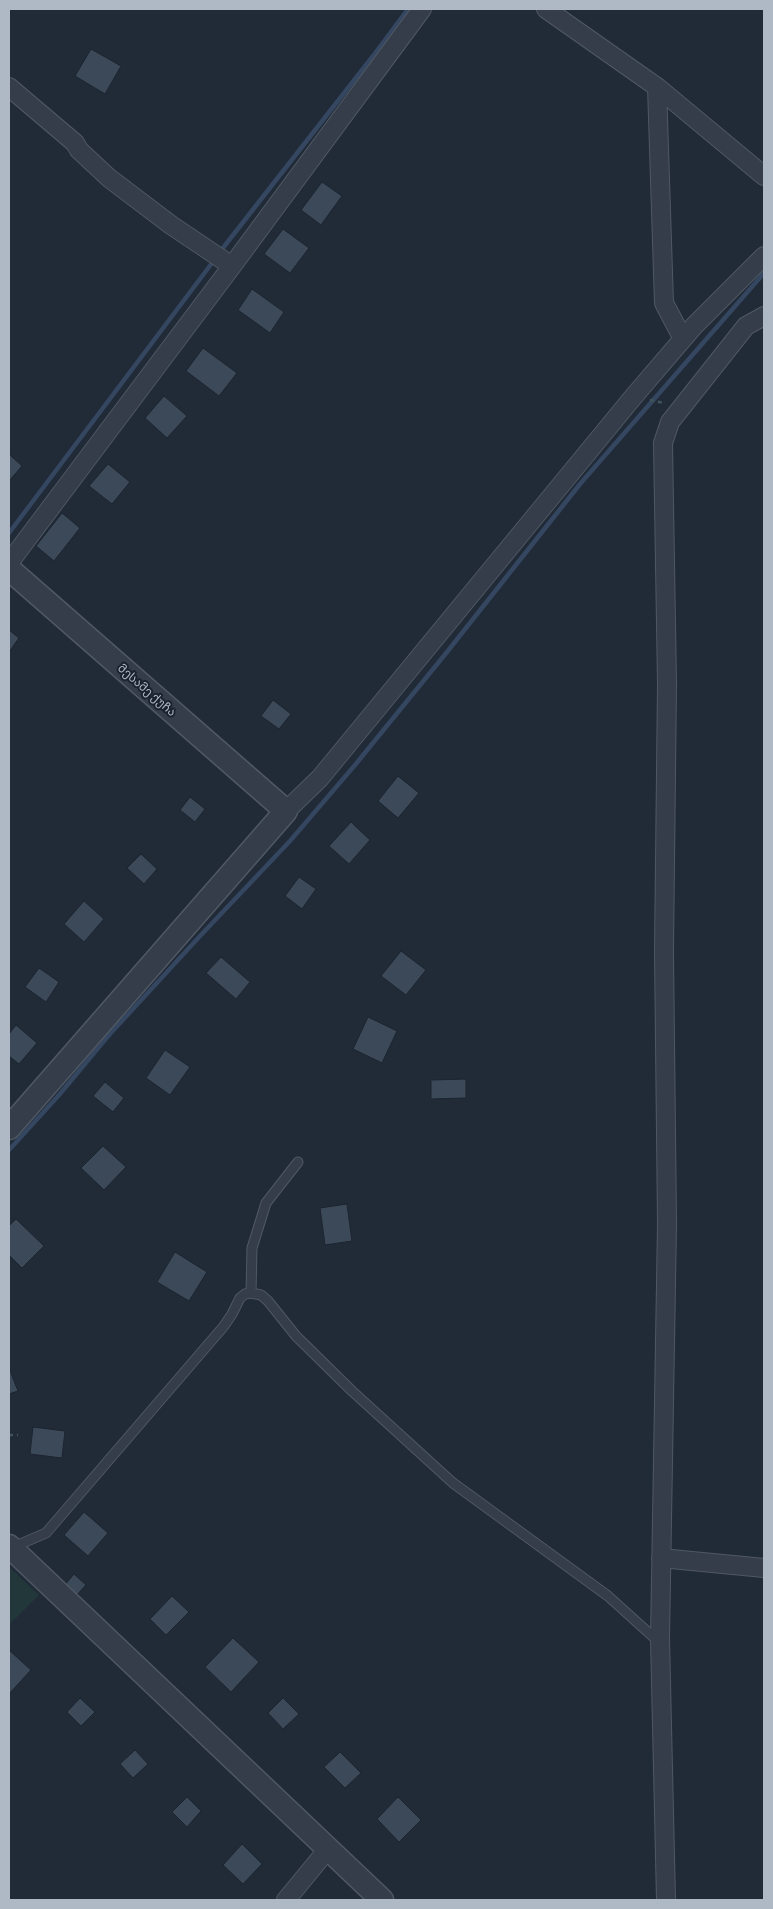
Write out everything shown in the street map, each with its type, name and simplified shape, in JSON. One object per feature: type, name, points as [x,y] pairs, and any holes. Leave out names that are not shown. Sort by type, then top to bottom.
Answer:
[{"type":"street","points":[[9,564],[422,9]]},
{"type":"street","points":[[546,9],[657,87],[764,176]]},
{"type":"street","points":[[9,87],[75,143],[79,150],[109,178],[232,266]]},
{"type":"street","points":[[657,87],[664,303],[683,339]]},
{"type":"street","points":[[9,1128],[286,810],[320,778],[683,339],[764,256]]},
{"type":"street","points":[[666,1900],[660,1644],[667,1224],[664,951],[667,684],[663,443],[670,422],[746,326],[764,316]]},
{"type":"street","name":"მესამე ქუჩა","points":[[9,569],[286,810]]},
{"type":"street","points":[[10,1547],[382,1900]]},
{"type":"street","points":[[661,1558],[764,1568]]},
{"type":"street","points":[[286,1900],[328,1849]]},
{"type":"lane","points":[[251,1293],[252,1248],[266,1203],[298,1162]]},
{"type":"lane","points":[[10,1547],[46,1533],[224,1326],[240,1298],[245,1294],[251,1293],[261,1295],[268,1301],[296,1336],[352,1392],[453,1483],[608,1596],[660,1644]]},
{"type":"path","points":[[634,396],[681,408]]},
{"type":"path","points":[[9,1435],[18,1435]]},
{"type":"green space","points":[[9,1567],[39,1595],[9,1625]]},
{"type":"building","points":[[91,49],[121,66],[105,94],[75,76]]},
{"type":"building","points":[[322,182],[342,196],[321,225],[301,210]]},
{"type":"building","points":[[283,229],[309,248],[290,273],[264,254]]},
{"type":"building","points":[[252,289],[284,312],[270,333],[238,310]]},
{"type":"building","points":[[203,348],[237,373],[219,396],[186,371]]},
{"type":"building","points":[[164,396],[187,416],[167,438],[145,418]]},
{"type":"building","points":[[9,454],[22,466],[9,481]]},
{"type":"building","points":[[108,464],[130,482],[112,504],[89,486]]},
{"type":"building","points":[[62,513],[80,528],[54,561],[36,546]]},
{"type":"building","points":[[9,630],[19,638],[9,652]]},
{"type":"building","points":[[273,700],[291,714],[279,729],[261,716]]},
{"type":"building","points":[[398,776],[419,793],[398,818],[378,801]]},
{"type":"building","points":[[190,797],[205,809],[195,822],[180,810]]},
{"type":"building","points":[[351,822],[370,840],[349,864],[329,846]]},
{"type":"building","points":[[141,854],[157,869],[144,884],[127,868]]},
{"type":"building","points":[[299,877],[316,889],[302,909],[285,896]]},
{"type":"building","points":[[84,901],[104,919],[84,942],[64,924]]},
{"type":"building","points":[[401,951],[426,970],[406,995],[381,976]]},
{"type":"building","points":[[221,957],[250,982],[236,999],[206,973]]},
{"type":"building","points":[[39,968],[59,982],[46,1002],[25,987]]},
{"type":"building","points":[[368,1017],[397,1031],[382,1063],[353,1049]]},
{"type":"building","points":[[16,1025],[37,1043],[19,1064],[9,1056],[9,1034]]},
{"type":"building","points":[[165,1050],[190,1067],[170,1095],[146,1078]]},
{"type":"building","points":[[466,1079],[466,1098],[431,1099],[431,1080]]},
{"type":"building","points":[[105,1082],[124,1098],[113,1112],[93,1096]]},
{"type":"building","points":[[103,1146],[126,1167],[104,1190],[81,1168]]},
{"type":"building","points":[[347,1204],[352,1241],[325,1245],[320,1208]]},
{"type":"building","points":[[16,1219],[44,1246],[22,1268],[9,1255],[9,1226]]},
{"type":"building","points":[[175,1252],[207,1272],[189,1301],[157,1282]]},
{"type":"building","points":[[9,1368],[18,1391],[9,1394]]},
{"type":"building","points":[[33,1427],[65,1431],[62,1458],[30,1454]]},
{"type":"building","points":[[84,1512],[108,1533],[88,1556],[64,1535]]},
{"type":"building","points":[[74,1574],[86,1585],[76,1596],[64,1586]]},
{"type":"building","points":[[172,1596],[189,1612],[166,1635],[150,1619]]},
{"type":"building","points":[[233,1638],[259,1662],[231,1692],[205,1667]]},
{"type":"building","points":[[9,1650],[31,1670],[9,1694]]},
{"type":"building","points":[[80,1698],[95,1712],[81,1726],[67,1712]]},
{"type":"building","points":[[283,1698],[299,1714],[283,1729],[268,1713]]},
{"type":"building","points":[[135,1750],[148,1764],[133,1778],[120,1764]]},
{"type":"building","points":[[340,1752],[361,1773],[345,1788],[324,1767]]},
{"type":"building","points":[[187,1797],[201,1811],[187,1827],[172,1812]]},
{"type":"building","points":[[398,1797],[421,1820],[399,1842],[377,1819]]},
{"type":"building","points":[[242,1844],[262,1864],[243,1884],[223,1865]]},
{"type":"waterway","points":[[219,253],[408,9]]},
{"type":"waterway","points":[[9,533],[215,259]]},
{"type":"waterway","points":[[9,1150],[59,1095],[109,1035],[290,841],[447,652],[580,484],[764,273]]}]
